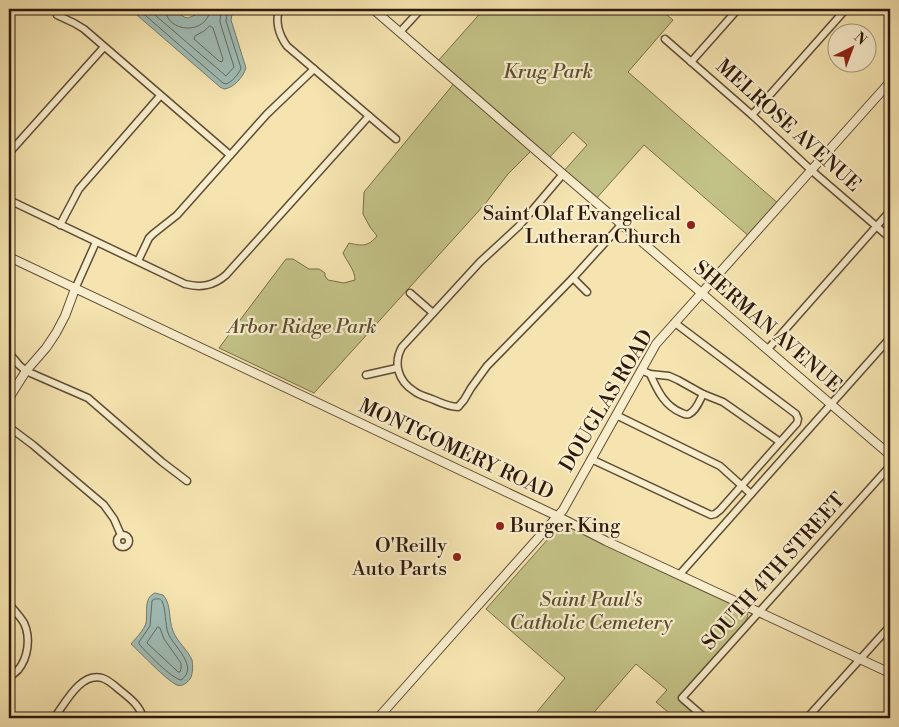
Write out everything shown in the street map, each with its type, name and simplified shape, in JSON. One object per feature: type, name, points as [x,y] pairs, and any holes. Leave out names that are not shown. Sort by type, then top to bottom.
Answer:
[{"type":"street","points":[[278,9],[278,30],[287,46],[396,139]]},
{"type":"street","name":"SHERMAN AVENUE","points":[[373,9],[621,225],[890,455]]},
{"type":"street","points":[[400,32],[421,9]]},
{"type":"street","points":[[691,62],[738,9]]},
{"type":"street","points":[[752,115],[846,9]]},
{"type":"street","points":[[57,15],[80,26],[230,155]]},
{"type":"street","name":"MELROSE AVENUE","points":[[665,40],[890,238]]},
{"type":"street","points":[[9,153],[104,46]]},
{"type":"street","points":[[138,262],[149,238],[174,218],[267,114],[314,69]]},
{"type":"street","name":"DOUGLAS ROAD","points":[[378,718],[563,510],[656,344],[890,82]]},
{"type":"street","points":[[60,225],[79,189],[160,96]]},
{"type":"street","points":[[9,200],[185,284],[193,286],[213,284],[220,280],[369,116]]},
{"type":"street","points":[[563,174],[519,226],[480,262],[402,347],[399,353],[397,368],[399,376],[414,392],[450,407],[458,407],[488,366],[621,225]]},
{"type":"street","points":[[768,350],[890,211]]},
{"type":"street","points":[[9,398],[26,371],[56,333],[96,242]]},
{"type":"street","name":"MONTGOMERY ROAD","points":[[9,257],[890,673]]},
{"type":"street","points":[[573,278],[587,292]]},
{"type":"street","points":[[410,293],[432,313]]},
{"type":"street","points":[[591,459],[711,515],[720,510],[797,423],[796,414],[675,323]]},
{"type":"street","points":[[680,574],[890,338]]},
{"type":"street","points":[[9,353],[26,371],[88,398],[162,462],[187,481]]},
{"type":"street","points":[[366,375],[397,368]]},
{"type":"street","points":[[641,370],[650,374],[669,376],[728,405],[780,442]]},
{"type":"street","points":[[650,374],[664,400],[684,414],[689,414],[694,410],[703,394]]},
{"type":"street","points":[[616,415],[720,466],[751,494]]},
{"type":"street","points":[[9,427],[104,505],[114,519],[121,535]]},
{"type":"street","name":"SOUTH 4TH STREET","points":[[705,718],[682,698],[890,466]]},
{"type":"street","points":[[9,604],[24,624],[28,646],[18,669],[9,678]]},
{"type":"street","points":[[807,718],[890,626]]},
{"type":"street","points":[[54,718],[83,681],[101,678],[112,683],[136,704],[142,718]]},
{"type":"green space","name":"Krug Park","points":[[484,9],[660,9],[673,20],[628,72],[780,205],[751,238],[644,145],[595,200],[563,172],[587,145],[573,132],[549,158],[438,61]]},
{"type":"green space","name":"Arbor Ridge Park","points":[[456,81],[532,150],[508,174],[485,204],[314,393],[219,348],[286,259],[293,259],[309,269],[319,269],[325,273],[328,280],[344,283],[355,280],[352,269],[343,253],[349,243],[364,245],[371,242],[377,236],[363,214],[364,192]]},
{"type":"green space","name":"Saint Paul's Catholic Cemetery","points":[[563,526],[569,526],[747,610],[748,614],[744,623],[678,699],[700,718],[669,718],[668,712],[656,702],[667,690],[636,664],[589,718],[532,718],[565,678],[486,609],[556,530]]},
{"type":"water","points":[[130,9],[174,9],[188,18],[195,15],[200,9],[233,9],[231,20],[246,68],[243,75],[231,87],[224,89],[220,87]]},
{"type":"water","points":[[155,593],[163,595],[166,599],[173,631],[192,660],[191,677],[183,685],[177,685],[167,678],[131,644],[145,626],[147,602],[151,595]]},
{"type":"place","name":"Saint Olaf Evangelical Lutheran Church","points":[[691,225]]},
{"type":"place","name":"Burger King","points":[[500,526]]},
{"type":"place","name":"O'Reilly Auto Parts","points":[[457,557]]}]
